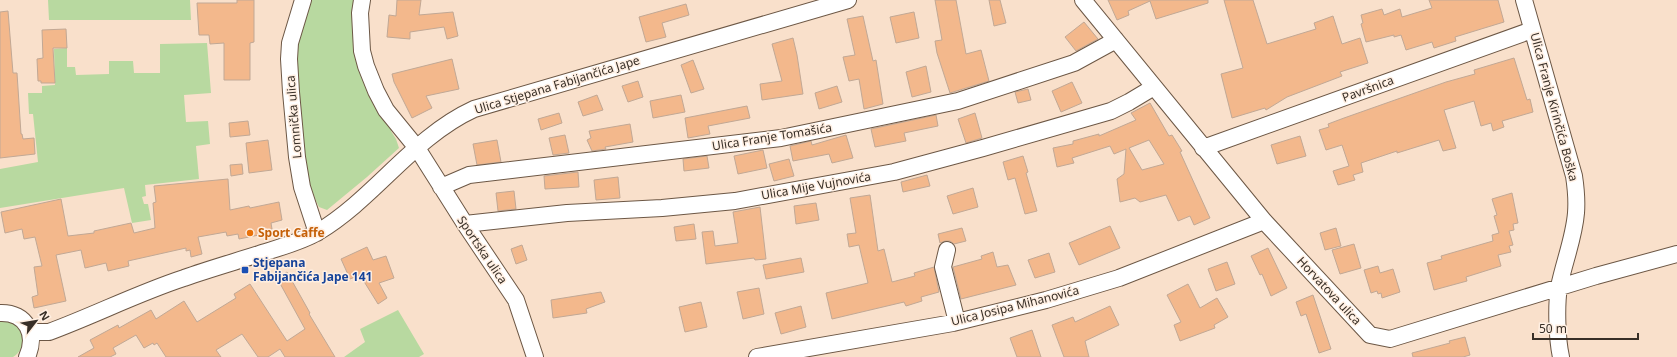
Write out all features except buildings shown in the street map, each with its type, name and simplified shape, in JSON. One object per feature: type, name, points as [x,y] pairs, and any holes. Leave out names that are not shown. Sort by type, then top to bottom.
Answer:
[{"type":"street","name":"Lomnička ulica","points":[[303,0],[290,43],[290,72],[297,157],[302,187],[317,233]]},
{"type":"street","points":[[362,0],[360,32],[362,51],[366,66],[376,91],[386,110],[417,148]]},
{"type":"street","name":"Ulica Stjepana Fabijančića Jape","points":[[31,332],[49,332],[153,289],[207,270],[283,247],[317,233],[342,216],[417,148],[450,121],[474,108],[848,0]]},
{"type":"street","name":"Horvatova ulica","points":[[1083,0],[1264,221],[1370,335],[1390,339],[1596,276],[1677,254]]},
{"type":"street","name":"Ulica Franje Kirinčića Boška","points":[[1524,0],[1574,176],[1577,195],[1576,213],[1570,245],[1559,288],[1558,340],[1561,357]]},
{"type":"street","name":"Pavršnica","points":[[1203,148],[1532,30]]},
{"type":"street","name":"Ulica Franje Tomašića","points":[[441,187],[470,175],[781,138],[958,101],[1074,64],[1116,40]]},
{"type":"street","name":"Ulica Mije Vujnovića","points":[[465,224],[567,213],[662,208],[735,201],[894,172],[1111,111],[1154,87]]},
{"type":"street","name":"Sportska ulica","points":[[417,148],[465,224],[516,300],[535,357]]},
{"type":"street","name":"Ulica Josipa Mihanovića","points":[[757,357],[957,322],[1046,300],[1119,278],[1264,221]]},
{"type":"street","points":[[947,250],[943,267],[957,322]]},
{"type":"street","points":[[3,312],[19,317],[31,332],[32,346],[27,357]]},
{"type":"green space","points":[[48,0],[190,0],[191,20],[49,20]]},
{"type":"green space","points":[[308,0],[358,0],[355,13],[392,128],[391,131],[399,148],[327,210],[319,207],[316,201],[310,185],[303,156],[294,60]]},
{"type":"green space","points":[[207,43],[211,93],[184,95],[186,122],[208,121],[210,144],[196,146],[199,179],[145,185],[146,196],[142,197],[144,204],[148,204],[151,220],[132,223],[124,188],[0,208],[0,169],[38,162],[33,114],[29,114],[28,93],[42,93],[42,86],[55,85],[54,49],[67,48],[67,67],[75,67],[76,75],[109,74],[109,61],[133,61],[134,73],[160,73],[160,44]]},
{"type":"green space","points":[[398,310],[424,354],[419,357],[344,357],[365,342],[360,329]]},
{"type":"green space","points":[[0,321],[8,321],[13,323],[20,330],[22,335],[23,340],[20,350],[13,357],[0,357]]},
{"type":"place","name":"Sport Caffe","points":[[250,233]]},
{"type":"place","name":"Stjepana Fabijančića Jape 141","points":[[245,270]]}]
